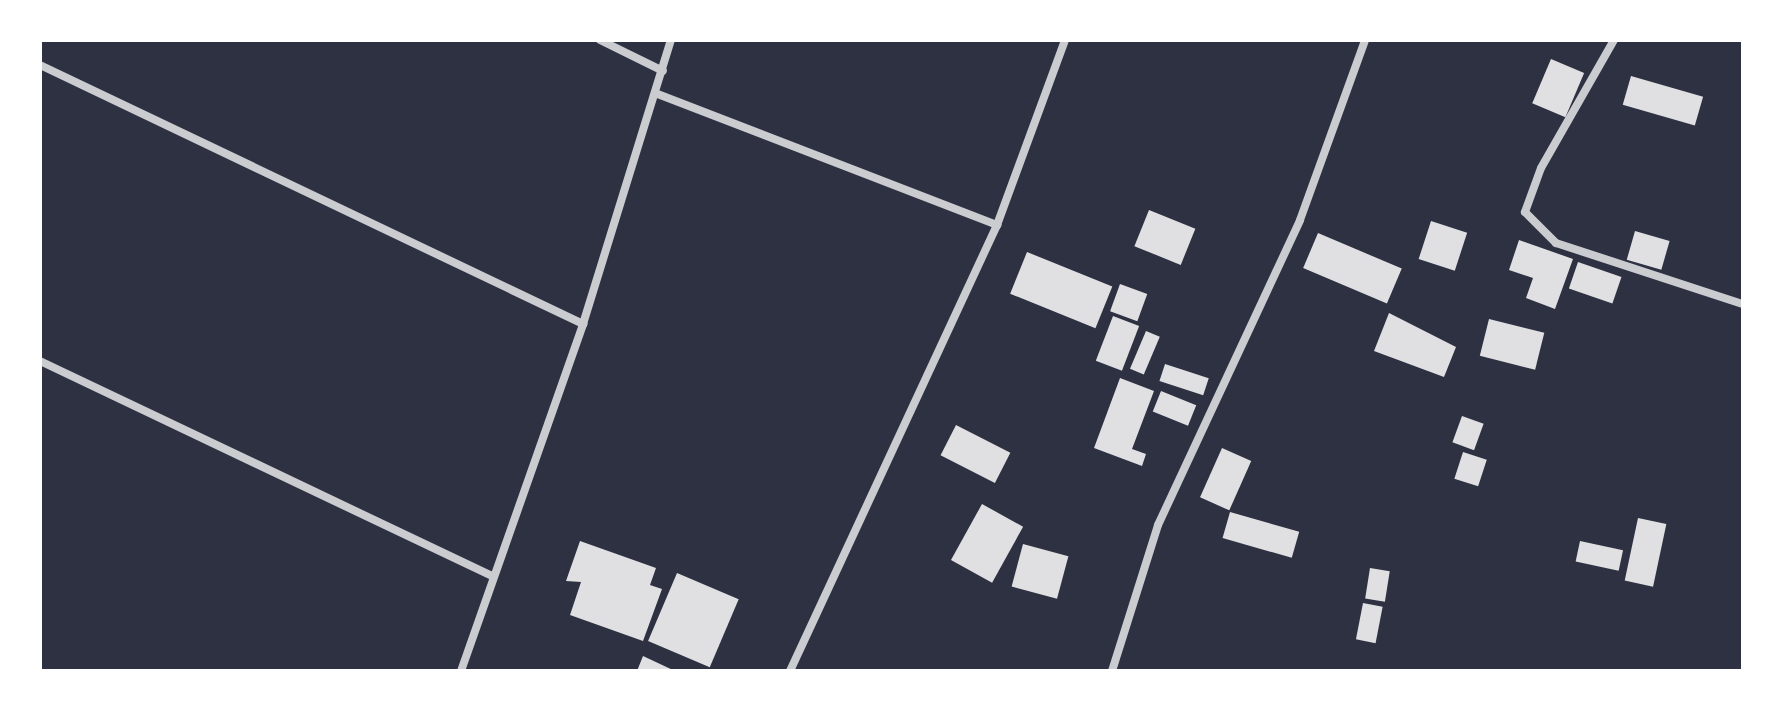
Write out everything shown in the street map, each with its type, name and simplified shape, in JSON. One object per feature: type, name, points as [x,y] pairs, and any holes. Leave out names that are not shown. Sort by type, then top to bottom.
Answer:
[{"type":"street","points":[[600,40],[663,71]]},
{"type":"street","points":[[461,671],[583,324],[671,40]]},
{"type":"street","points":[[790,671],[997,225],[1065,40]]},
{"type":"street","points":[[1112,671],[1158,525],[1300,220],[1365,40]]},
{"type":"street","points":[[1614,40],[1541,168],[1525,212],[1556,243],[1743,304]]},
{"type":"street","points":[[40,65],[583,324]]},
{"type":"street","points":[[655,93],[997,225]]},
{"type":"street","points":[[40,361],[492,576]]},
{"type":"building","points":[[1551,59],[1584,73],[1565,117],[1532,103]]},
{"type":"building","points":[[1631,76],[1703,97],[1695,126],[1623,105]]},
{"type":"building","points":[[1149,210],[1195,229],[1181,265],[1134,246]]},
{"type":"building","points":[[1431,221],[1467,233],[1455,271],[1419,259]]},
{"type":"building","points":[[1635,231],[1670,241],[1661,270],[1627,260]]},
{"type":"building","points":[[1318,233],[1402,269],[1387,304],[1303,268]]},
{"type":"building","points":[[1519,240],[1573,259],[1555,309],[1526,298],[1533,278],[1509,270]]},
{"type":"building","points":[[1027,252],[1112,286],[1095,328],[1010,294]]},
{"type":"building","points":[[1578,262],[1621,277],[1612,303],[1569,288]]},
{"type":"building","points":[[1120,284],[1147,294],[1137,321],[1110,311]]},
{"type":"building","points":[[1389,313],[1456,347],[1444,377],[1374,351]]},
{"type":"building","points":[[1113,316],[1139,326],[1122,371],[1096,361]]},
{"type":"building","points":[[1489,319],[1544,333],[1535,370],[1480,356]]},
{"type":"building","points":[[1146,331],[1160,337],[1144,375],[1130,369]]},
{"type":"building","points":[[1165,364],[1209,378],[1203,395],[1159,381]]},
{"type":"building","points":[[1120,378],[1154,391],[1132,449],[1146,454],[1142,466],[1094,448]]},
{"type":"building","points":[[1161,391],[1196,405],[1188,426],[1153,411]]},
{"type":"building","points":[[1462,416],[1484,424],[1474,450],[1452,442]]},
{"type":"building","points":[[956,425],[1010,453],[995,483],[941,455]]},
{"type":"building","points":[[1222,448],[1251,461],[1229,510],[1200,497]]},
{"type":"building","points":[[1463,452],[1487,460],[1478,486],[1454,479]]},
{"type":"building","points":[[982,504],[1023,527],[992,583],[951,560]]},
{"type":"building","points":[[1230,512],[1299,532],[1292,558],[1223,538]]},
{"type":"building","points":[[1638,518],[1666,524],[1653,587],[1625,581]]},
{"type":"building","points":[[580,541],[656,568],[650,585],[662,589],[643,641],[570,615],[581,582],[566,581]]},
{"type":"building","points":[[1580,541],[1623,550],[1619,571],[1576,562]]},
{"type":"building","points":[[1023,544],[1068,556],[1057,599],[1012,587]]},
{"type":"building","points":[[1370,568],[1390,571],[1385,602],[1365,599]]},
{"type":"building","points":[[677,573],[739,599],[710,667],[648,641]]},
{"type":"building","points":[[1363,603],[1383,607],[1376,643],[1356,639]]},
{"type":"building","points":[[643,656],[675,671],[637,671]]}]
